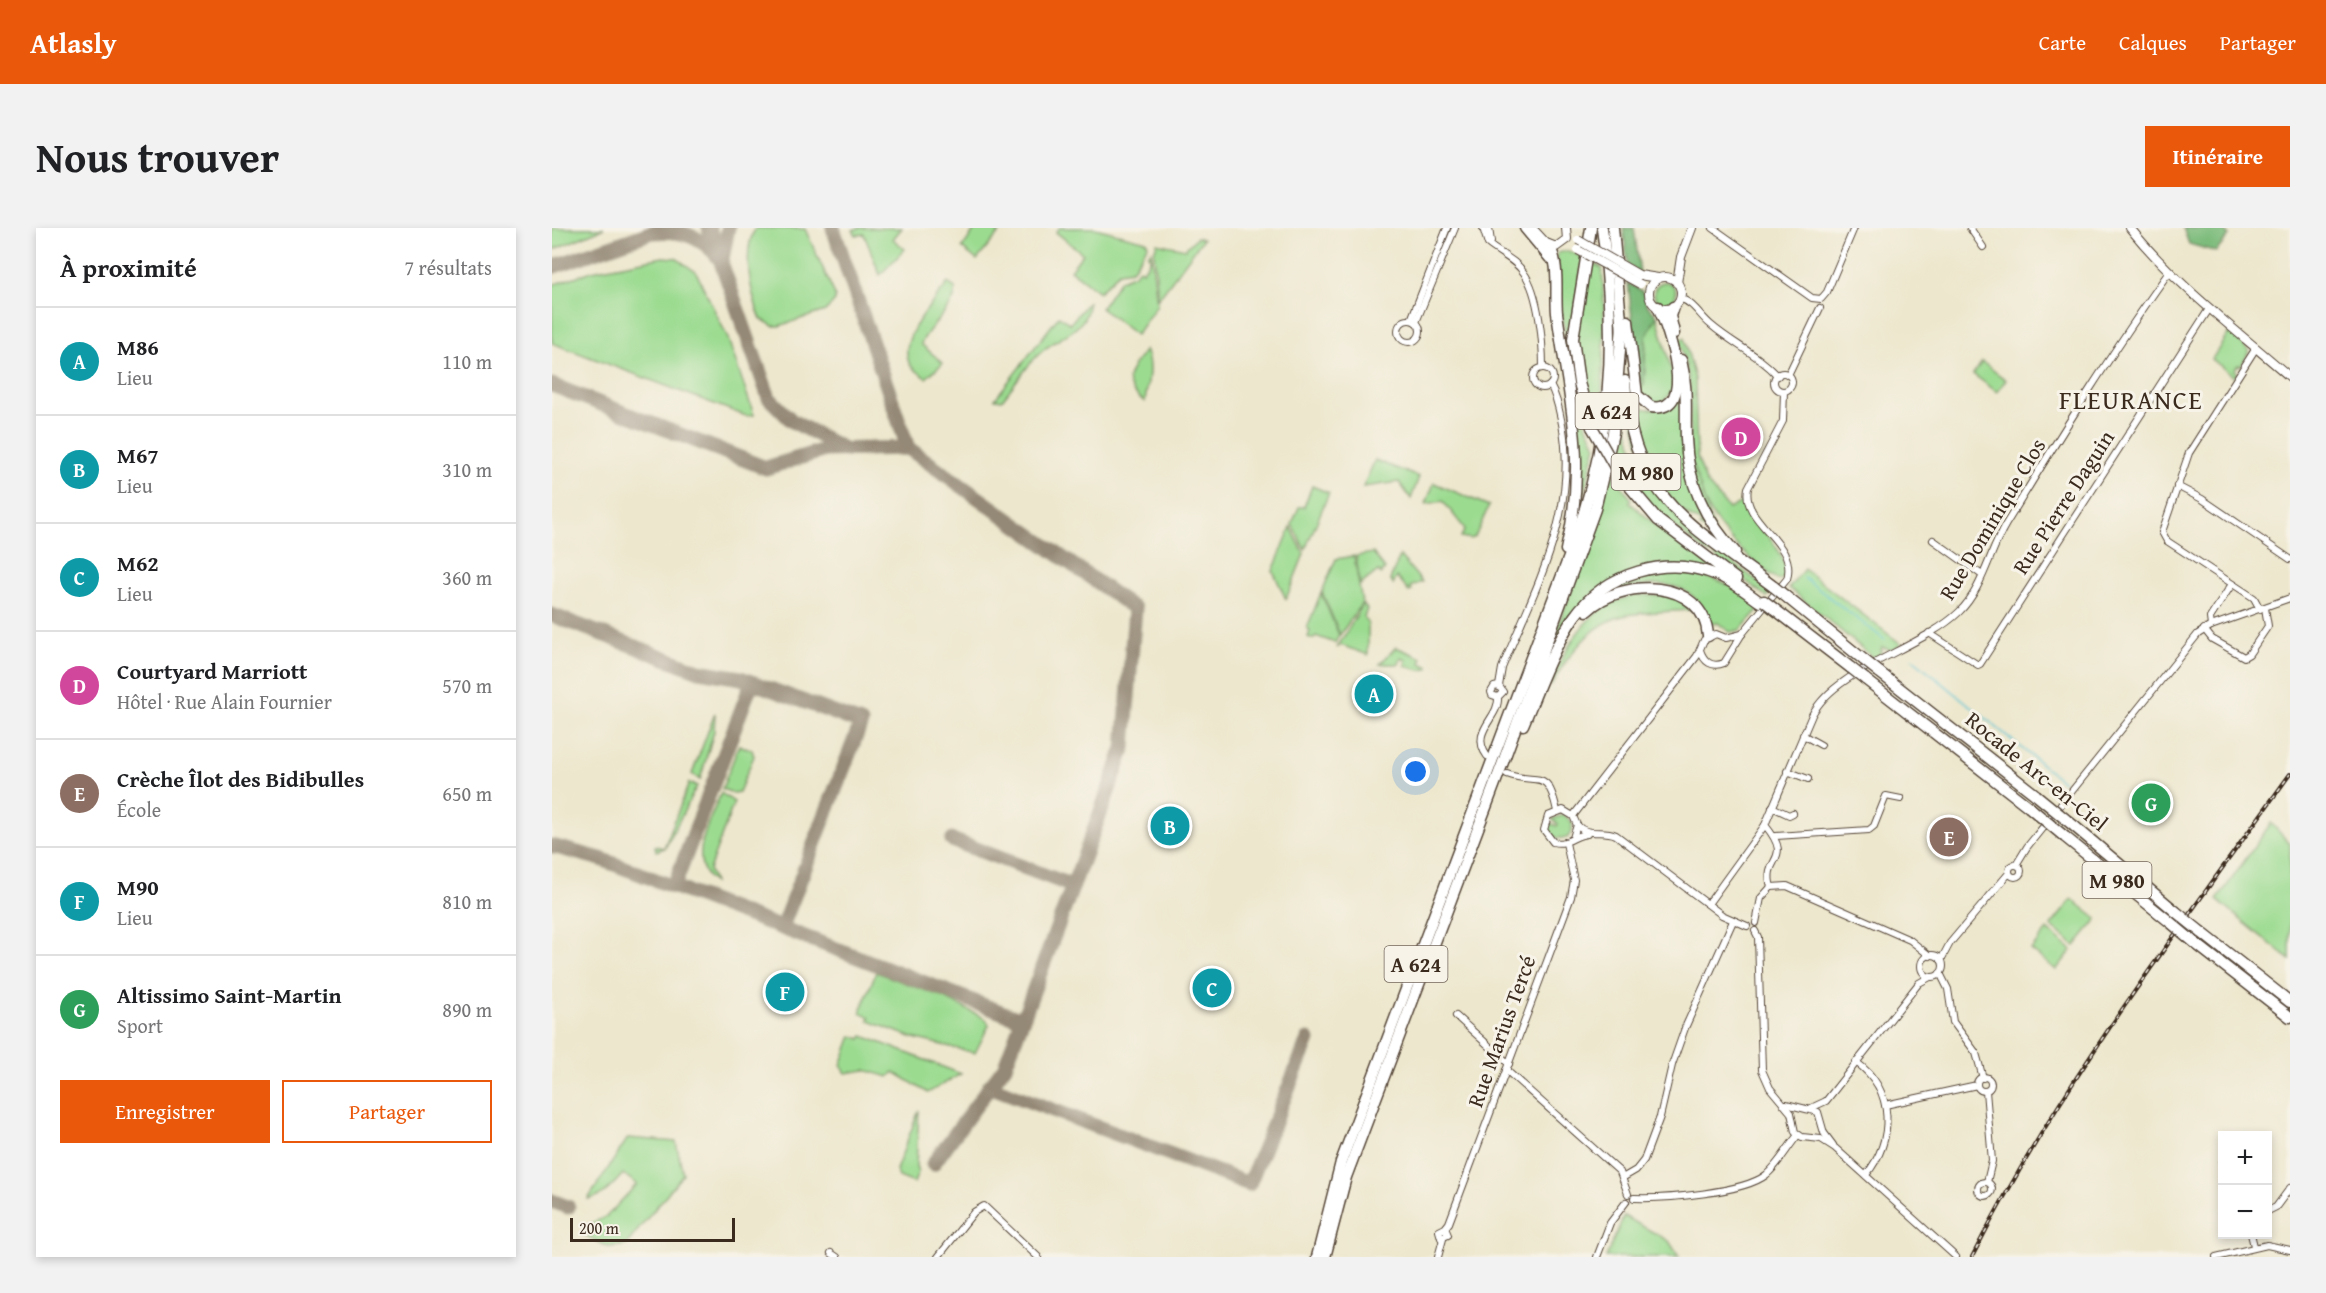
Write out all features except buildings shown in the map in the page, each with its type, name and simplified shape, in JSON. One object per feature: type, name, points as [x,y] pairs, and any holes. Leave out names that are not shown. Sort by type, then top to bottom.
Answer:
[{"type":"highway","points":[[1526,228],[1550,258],[1554,268]]},
{"type":"highway","name":"M 980","points":[[1591,228],[1574,339],[1579,383],[1592,427]]},
{"type":"highway","name":"A 624","points":[[1314,1257],[1322,1211],[1333,1187],[1583,519],[1605,429],[1612,336],[1602,228]]},
{"type":"highway","points":[[1614,233],[1626,303],[1635,388],[1643,402],[1658,408],[1672,401],[1678,386],[1658,307]]},
{"type":"highway","name":"A 624","points":[[1325,1257],[1346,1177],[1504,770],[1588,532],[1602,483],[1616,416],[1622,326],[1614,233]]},
{"type":"highway","points":[[1542,628],[1564,554],[1576,493],[1576,434],[1562,341],[1554,256],[1545,237]]},
{"type":"highway","points":[[1676,302],[1671,321],[1687,385],[1686,438],[1692,479],[1712,524],[1756,574]]},
{"type":"highway","name":"M 980","points":[[1622,326],[1628,421],[1634,444],[1646,472],[1663,497],[1681,515],[1756,574]]},
{"type":"highway","name":"M 980","points":[[1562,341],[1592,427],[1619,474],[1658,520],[1764,601]]},
{"type":"highway","name":"M 980","points":[[1546,673],[1566,631],[1585,603],[1614,582],[1639,571],[1668,567],[1696,569],[1725,579],[1760,602],[1764,601]]},
{"type":"highway","name":"Rocade Arc-en-Ciel","points":[[1756,574],[2036,795],[2175,911],[2290,1002]]},
{"type":"highway","points":[[1504,770],[1546,673],[1575,625],[1590,608],[1611,596],[1628,590],[1667,591],[1686,597],[1700,611],[1708,636]]},
{"type":"highway","name":"Rocade Arc-en-Ciel","points":[[1764,601],[2029,807],[2195,943],[2290,1017]]},
{"type":"highway","points":[[2269,1000],[2270,1007],[2290,1023]]},
{"type":"street","points":[[1447,228],[1414,321],[1455,228]]},
{"type":"street","points":[[1484,228],[1485,239],[1493,248],[1518,265],[1530,284],[1539,323],[1543,368]]},
{"type":"street","points":[[1489,228],[1493,248]]},
{"type":"street","points":[[1532,228],[1562,245],[1578,245],[1639,275],[1677,283]]},
{"type":"street","points":[[1676,302],[1681,290],[1677,283],[1681,257],[1692,228]]},
{"type":"street","points":[[1713,228],[1812,298],[1821,299],[1827,292],[1854,228]]},
{"type":"street","points":[[1970,228],[1983,247]]},
{"type":"street","points":[[2130,228],[2169,272],[2290,377]]},
{"type":"street","points":[[1562,245],[1567,231]]},
{"type":"street","points":[[1567,231],[1578,245],[1640,284],[1658,307],[1676,302],[1696,306],[1710,325],[1760,357],[1778,375],[1788,375]]},
{"type":"street","points":[[1650,294],[1652,285],[1681,257]]},
{"type":"street","name":"Rue Dominique Clos","points":[[1708,904],[1765,825],[1816,707],[1832,691],[1929,633],[1961,611],[1970,599],[2004,527],[2169,272]]},
{"type":"street","points":[[1788,375],[1820,308]]},
{"type":"street","name":"Rue Pierre Daguin","points":[[1929,633],[1978,665],[1980,664],[2209,309]]},
{"type":"street","points":[[2232,584],[2210,618],[2208,628],[2212,639],[2244,657],[2268,626],[2263,608],[2253,598],[2164,537],[2163,525],[2198,437],[2256,348]]},
{"type":"street","points":[[1543,368],[1551,373],[1553,379],[1550,385],[1542,388],[1534,381],[1535,372],[1543,368]]},
{"type":"street","points":[[1778,375],[1775,385],[1784,391]]},
{"type":"street","points":[[1784,391],[1791,386],[1792,380],[1788,375]]},
{"type":"street","points":[[1487,756],[1481,743],[1487,723],[1498,705],[1498,697],[1494,697],[1491,692],[1494,687],[1499,687],[1502,668],[1552,544],[1565,501],[1566,445],[1556,394],[1550,385]]},
{"type":"street","points":[[1700,650],[1706,661],[1714,665],[1724,663],[1742,634],[1763,612],[1789,574],[1786,555],[1751,510],[1747,498],[1748,488],[1783,421],[1784,391]]},
{"type":"street","points":[[2177,486],[2202,499],[2290,559]]},
{"type":"street","points":[[1933,540],[1982,575]]},
{"type":"street","points":[[1810,1138],[1818,1134],[1826,1101],[1919,983],[1923,971],[1933,958],[1946,950],[2004,880],[2016,871],[2022,856],[2194,639],[2208,628],[2290,598]]},
{"type":"street","points":[[1574,816],[1700,650],[1708,636],[1716,634],[1726,638],[1742,634]]},
{"type":"street","points":[[1726,638],[1732,650]]},
{"type":"street","points":[[1686,668],[1706,661]]},
{"type":"street","points":[[1803,735],[1821,745]]},
{"type":"street","points":[[1504,770],[1515,777],[1534,777],[1544,781],[1552,792],[1557,811]]},
{"type":"street","points":[[1787,771],[1808,779]]},
{"type":"street","points":[[1776,836],[1869,830],[1874,826],[1886,796],[1901,799]]},
{"type":"street","points":[[1772,807],[1789,815],[1793,813]]},
{"type":"street","points":[[1600,831],[1573,838],[1566,843],[1553,842],[1544,830],[1545,820],[1557,811],[1569,812],[1574,816],[1577,825],[1586,832],[1600,831],[1616,835],[1733,921],[1753,922],[1758,928],[1755,932],[1758,937],[1760,1057],[1766,1080],[1791,1113],[1792,1123],[1798,1135],[1821,1139],[1835,1148],[1956,1257]]},
{"type":"street","points":[[1573,838],[1577,825]]},
{"type":"street","points":[[1765,825],[1776,836],[1779,849],[1770,873],[1771,887]]},
{"type":"street","name":"Rue Marius Tercé","points":[[1438,1257],[1443,1239],[1438,1233],[1440,1229],[1445,1228],[1573,888],[1566,843]]},
{"type":"street","points":[[1753,922],[1761,898],[1771,887],[1787,886],[1910,940],[1943,966],[1940,973],[1919,983]]},
{"type":"street","points":[[1624,1177],[1636,1170],[1644,1160],[1660,1117],[1672,1065],[1683,1034],[1733,921]]},
{"type":"street","points":[[1923,971],[1930,977]]},
{"type":"street","points":[[1940,973],[1948,989],[1953,1022],[1976,1053],[1983,1078],[1990,1083],[1986,1091],[1992,1161],[1987,1182]]},
{"type":"street","points":[[1456,1017],[1624,1177],[1628,1194],[1634,1198],[1738,1189],[1755,1182],[1774,1166],[1798,1135]]},
{"type":"street","points":[[1856,1062],[1872,1077],[1885,1105],[1884,1143],[1879,1157],[1866,1175]]},
{"type":"street","points":[[1885,1105],[1977,1085],[1983,1078]]},
{"type":"street","points":[[1977,1085],[1980,1090],[1986,1091]]},
{"type":"street","points":[[1792,1123],[1796,1113],[1826,1101]]},
{"type":"street","points":[[1785,1103],[1808,1108],[1822,1120],[1824,1133],[1835,1148]]},
{"type":"street","points":[[2272,1209],[2290,1188]]},
{"type":"street","points":[[1626,1202],[1624,1197],[1628,1194]]},
{"type":"street","points":[[1626,1202],[1632,1202],[1634,1198]]},
{"type":"street","points":[[1597,1257],[1610,1223],[1626,1202]]},
{"type":"street","points":[[938,1257],[974,1212],[984,1206],[1038,1257]]},
{"type":"street","points":[[2252,1239],[2254,1246]]},
{"type":"street","points":[[2216,1257],[2254,1246],[2277,1245],[2290,1250]]},
{"type":"green space","points":[[552,228],[604,228],[552,250]]},
{"type":"green space","points":[[756,228],[805,229],[835,295],[835,301],[825,311],[779,326],[773,326],[761,319],[751,286],[748,260],[751,237]]},
{"type":"green space","points":[[902,228],[893,239],[905,249],[880,275],[864,234],[856,235],[853,230]]},
{"type":"green space","points":[[970,228],[1003,228],[977,260],[962,248],[974,231]]},
{"type":"green space","points":[[1059,228],[1095,228],[1146,241],[1148,245],[1132,270],[1119,272],[1099,292],[1070,270],[1083,254],[1056,232]]},
{"type":"green space","points":[[1623,228],[1634,228],[1640,273],[1628,266]]},
{"type":"green space","points":[[2183,228],[2222,228],[2229,236],[2216,252],[2189,244]]},
{"type":"green space","points":[[1197,237],[1203,239],[1158,299],[1154,252],[1157,243],[1185,249]]},
{"type":"green space","points":[[1151,251],[1157,305],[1136,335],[1101,308],[1120,280],[1135,274],[1139,269],[1143,271],[1151,258],[1148,255]]},
{"type":"green space","points":[[1568,251],[1583,257],[1569,354],[1561,310],[1557,253]]},
{"type":"green space","points":[[663,257],[676,258],[696,272],[727,336],[754,415],[746,416],[552,343],[552,285],[592,271]]},
{"type":"green space","points":[[1589,261],[1602,268],[1604,349],[1599,430],[1584,395],[1576,334]]},
{"type":"green space","points":[[1665,282],[1673,285],[1676,293],[1673,301],[1665,304],[1657,301],[1654,293],[1657,285]]},
{"type":"green space","points":[[948,283],[955,288],[952,302],[921,344],[943,363],[926,378],[911,366],[907,356],[908,345],[918,322]]},
{"type":"green space","points":[[1628,283],[1642,291],[1647,305],[1657,316],[1646,337],[1644,385],[1640,387]]},
{"type":"green space","points":[[1088,302],[1087,312],[1077,327],[1038,355],[1002,400],[995,399],[1059,316],[1070,324]]},
{"type":"green space","points":[[1657,316],[1674,380],[1673,390],[1663,402],[1655,404],[1642,396],[1640,387],[1644,384],[1646,337]]},
{"type":"green space","points":[[2230,331],[2249,351],[2241,366],[2238,365],[2234,370],[2237,373],[2234,377],[2212,359]]},
{"type":"green space","points":[[1684,338],[1695,379],[1697,456],[1706,482],[1729,509],[1743,501],[1778,550],[1785,570],[1783,579],[1778,580],[1732,541],[1709,510],[1700,492],[1690,453],[1690,389],[1679,340]]},
{"type":"green space","points":[[1145,350],[1149,369],[1145,402],[1131,389],[1128,377]]},
{"type":"green space","points":[[1982,362],[2006,380],[1997,392],[1973,374]]},
{"type":"green space","points":[[1628,374],[1634,398],[1645,409],[1670,408],[1681,394],[1683,432],[1714,531],[1711,534],[1700,526],[1702,523],[1683,512],[1675,504],[1662,487],[1652,468],[1647,458],[1655,469],[1643,438],[1639,416],[1635,406],[1632,407]]},
{"type":"green space","points":[[1635,405],[1641,417],[1646,445],[1653,452],[1659,453],[1665,471],[1663,473],[1648,461],[1639,444],[1632,407]]},
{"type":"green space","points":[[1579,409],[1596,446],[1577,519],[1576,410]]},
{"type":"green space","points":[[1626,422],[1635,455],[1682,522],[1771,592],[1767,597],[1711,552],[1709,554],[1669,523],[1627,481],[1619,468],[1615,455],[1620,423]]},
{"type":"green space","points":[[1375,460],[1419,477],[1411,499],[1399,482],[1363,487]]},
{"type":"green space","points":[[1611,471],[1632,500],[1629,502],[1670,537],[1717,570],[1660,565],[1592,594],[1538,678],[1590,542]]},
{"type":"green space","points":[[1434,483],[1489,506],[1475,537],[1471,539],[1461,537],[1465,529],[1443,501],[1426,504]]},
{"type":"green space","points":[[1312,486],[1329,493],[1305,550],[1292,524],[1299,507],[1304,507]]},
{"type":"green space","points":[[1291,527],[1304,554],[1286,599],[1273,571]]},
{"type":"green space","points":[[1373,553],[1385,569],[1381,574],[1378,571],[1360,585],[1356,556]]},
{"type":"green space","points":[[1354,556],[1362,603],[1340,635],[1322,592],[1336,559]]},
{"type":"green space","points":[[1400,556],[1422,582],[1410,587],[1412,590],[1409,592],[1397,577],[1393,584],[1390,580]]},
{"type":"green space","points":[[1804,569],[1901,644],[1892,650],[1882,647],[1880,655],[1875,659],[1789,588]]},
{"type":"green space","points":[[1658,571],[1699,575],[1713,579],[1738,590],[1759,609],[1740,630],[1730,632],[1718,623],[1711,624],[1694,597],[1683,590],[1658,585],[1644,585],[1613,591],[1611,587]]},
{"type":"green space","points":[[1321,593],[1339,635],[1335,643],[1316,636],[1313,639],[1308,637],[1310,631],[1307,628]]},
{"type":"green space","points":[[1638,595],[1673,595],[1691,610],[1627,615],[1602,625],[1573,652],[1551,685],[1548,683],[1573,639],[1593,616],[1620,600]]},
{"type":"green space","points":[[1363,604],[1367,609],[1364,617],[1368,625],[1368,655],[1341,645],[1337,648]]},
{"type":"green space","points":[[1396,647],[1422,658],[1421,663],[1429,667],[1428,669],[1420,670],[1405,666],[1406,660],[1401,658],[1399,664],[1380,664]]},
{"type":"green space","points":[[715,713],[714,731],[700,780],[692,774]]},
{"type":"green space","points":[[739,745],[752,750],[754,756],[739,792],[733,793],[722,789]]},
{"type":"green space","points":[[689,783],[697,786],[665,848],[656,851],[655,846],[664,848]]},
{"type":"green space","points":[[721,793],[734,802],[709,870],[714,883],[701,864],[701,852],[707,827]]},
{"type":"green space","points":[[1564,815],[1572,822],[1572,832],[1567,838],[1556,838],[1549,830],[1550,823],[1557,826],[1558,824],[1552,819]]},
{"type":"green space","points":[[2271,823],[2290,844],[2290,960],[2217,900]]},
{"type":"green space","points":[[2072,899],[2097,919],[2075,946],[2051,926]]},
{"type":"green space","points":[[2047,930],[2072,950],[2056,970],[2031,950]]},
{"type":"green space","points":[[876,972],[943,997],[986,1019],[989,1025],[975,1053],[913,1038],[869,1021],[870,1017],[860,1013]]},
{"type":"green space","points":[[852,1036],[861,1039],[863,1036],[961,1074],[928,1093],[894,1072],[889,1077],[865,1070],[846,1073],[841,1065]]},
{"type":"green space","points":[[919,1110],[916,1166],[918,1172],[914,1183],[899,1177],[896,1170]]},
{"type":"green space","points":[[628,1138],[676,1142],[683,1174],[626,1245],[608,1247],[583,1234],[588,1225],[607,1216],[637,1184],[623,1174],[603,1193],[588,1199]]},
{"type":"green space","points":[[1624,1216],[1669,1241],[1679,1257],[1606,1257]]},
{"type":"waterway","points":[[1804,578],[1885,640]]},
{"type":"waterway","points":[[1912,658],[2063,782]]},
{"type":"taxiway","points":[[552,267],[664,228]]},
{"type":"taxiway","points":[[709,228],[769,398],[792,421],[842,448]]},
{"type":"taxiway","points":[[722,259],[728,228]]},
{"type":"taxiway","points":[[833,228],[908,448]]},
{"type":"taxiway","points":[[655,232],[682,233],[690,236],[705,244],[718,257]]},
{"type":"taxiway","points":[[552,385],[766,468],[825,450],[908,448],[1135,609],[1124,748],[1005,1066],[933,1164]]},
{"type":"taxiway","points":[[552,615],[699,671],[741,678],[861,723],[782,927]]},
{"type":"taxiway","points":[[674,886],[752,682]]},
{"type":"taxiway","points":[[952,840],[1073,886]]},
{"type":"taxiway","points":[[552,846],[601,859],[1022,1020]]},
{"type":"taxiway","points":[[989,1086],[1249,1184],[1308,1040]]},
{"type":"taxiway","points":[[552,1201],[568,1207]]},
{"type":"railway","points":[[1972,1257],[2006,1193],[2082,1070],[2163,950],[2290,774]]},
{"type":"place","name":"Courtyard Marriott","points":[[1741,437]]},
{"type":"place","name":"M86","points":[[1374,694]]},
{"type":"place","name":"Altissimo Saint-Martin","points":[[2151,803]]},
{"type":"place","name":"M67","points":[[1170,826]]},
{"type":"place","name":"Crèche Îlot des Bidibulles","points":[[1949,837]]},
{"type":"place","name":"M62","points":[[1212,988]]},
{"type":"place","name":"M90","points":[[785,992]]},
{"type":"district","name":"FLEURANCE","points":[[2131,399]]}]
